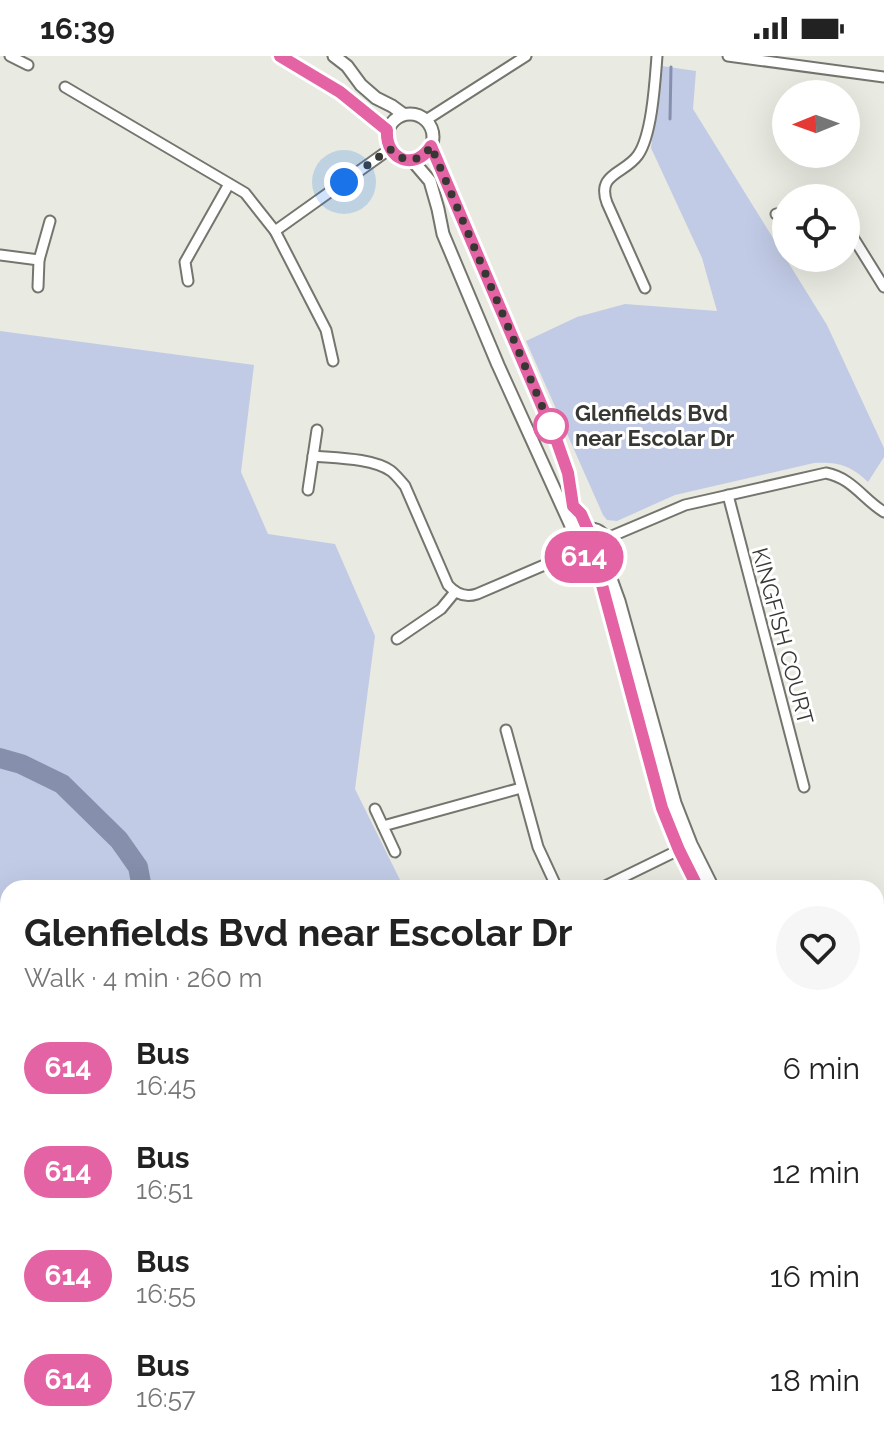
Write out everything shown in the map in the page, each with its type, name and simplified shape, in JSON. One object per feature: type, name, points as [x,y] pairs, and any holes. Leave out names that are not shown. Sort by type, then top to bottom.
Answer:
[{"type":"street","points":[[10,56],[28,65]]},
{"type":"street","points":[[280,56],[340,92],[387,130]]},
{"type":"street","points":[[334,56],[376,98],[403,114]]},
{"type":"street","points":[[645,288],[604,196],[607,180],[636,158],[644,144],[657,56]]},
{"type":"street","points":[[728,56],[884,77]]},
{"type":"street","points":[[426,120],[522,57]]},
{"type":"street","points":[[65,87],[245,193],[275,231],[326,330],[333,361]]},
{"type":"street","points":[[411,113],[426,120],[433,132],[431,146],[427,153],[412,160],[399,158],[386,140],[387,130],[396,118],[411,113]]},
{"type":"street","points":[[431,146],[556,439],[568,473],[573,506],[581,514],[588,530]]},
{"type":"street","points":[[275,231],[390,149]]},
{"type":"street","points":[[412,160],[430,181],[443,234],[498,365],[579,549],[594,568],[602,585],[662,808],[694,880]]},
{"type":"street","points":[[188,281],[185,262],[229,184]]},
{"type":"street","points":[[38,287],[39,260],[50,221]]},
{"type":"street","points":[[860,248],[884,287]]},
{"type":"street","points":[[0,255],[39,260]]},
{"type":"street","points":[[308,490],[317,430]]},
{"type":"street","points":[[313,456],[371,463],[394,473],[405,486],[448,585],[466,596],[579,549]]},
{"type":"street","points":[[605,539],[676,508],[826,473],[853,484],[884,512]]},
{"type":"street","name":"KINGFISH COURT","points":[[728,495],[804,787]]},
{"type":"street","points":[[588,530],[599,532],[605,539],[602,554],[594,559],[579,549],[580,535],[588,530]]},
{"type":"street","points":[[602,554],[619,601],[675,803],[709,880]]},
{"type":"street","points":[[397,639],[441,609],[455,592]]},
{"type":"street","points":[[506,730],[538,847],[553,880]]},
{"type":"street","points":[[383,826],[521,788]]},
{"type":"street","points":[[375,809],[395,852]]},
{"type":"street","points":[[617,880],[691,844]]},
{"type":"shaded area","points":[[662,66],[696,71],[693,109],[772,236],[772,272],[794,272],[827,325],[884,448],[884,457],[868,482],[843,466],[814,463],[675,495],[617,521],[607,520],[603,515],[526,341],[577,317],[625,304],[717,311],[702,258],[651,148]]},
{"type":"shaded area","points":[[0,331],[254,365],[241,472],[268,534],[335,544],[375,636],[355,789],[400,880],[0,880]]},
{"type":"waterway","points":[[670,119],[671,67]]},
{"type":"waterway","points":[[0,758],[21,764],[62,784],[119,840],[138,867],[140,880]]},
{"type":"bus line","name":"614","points":[[280,56],[355,102],[387,130],[386,140],[399,158],[420,158],[431,146],[556,439],[568,473],[573,506],[581,514],[588,530],[577,539],[577,551],[594,568],[602,585],[662,808],[694,880]]},
{"type":"place","name":"Glenfields Bvd near Escolar Dr","points":[[551,426]]},
{"type":"route","points":[[344,182],[390,149],[399,158],[412,160],[427,153],[431,146],[556,439],[551,426]]}]
